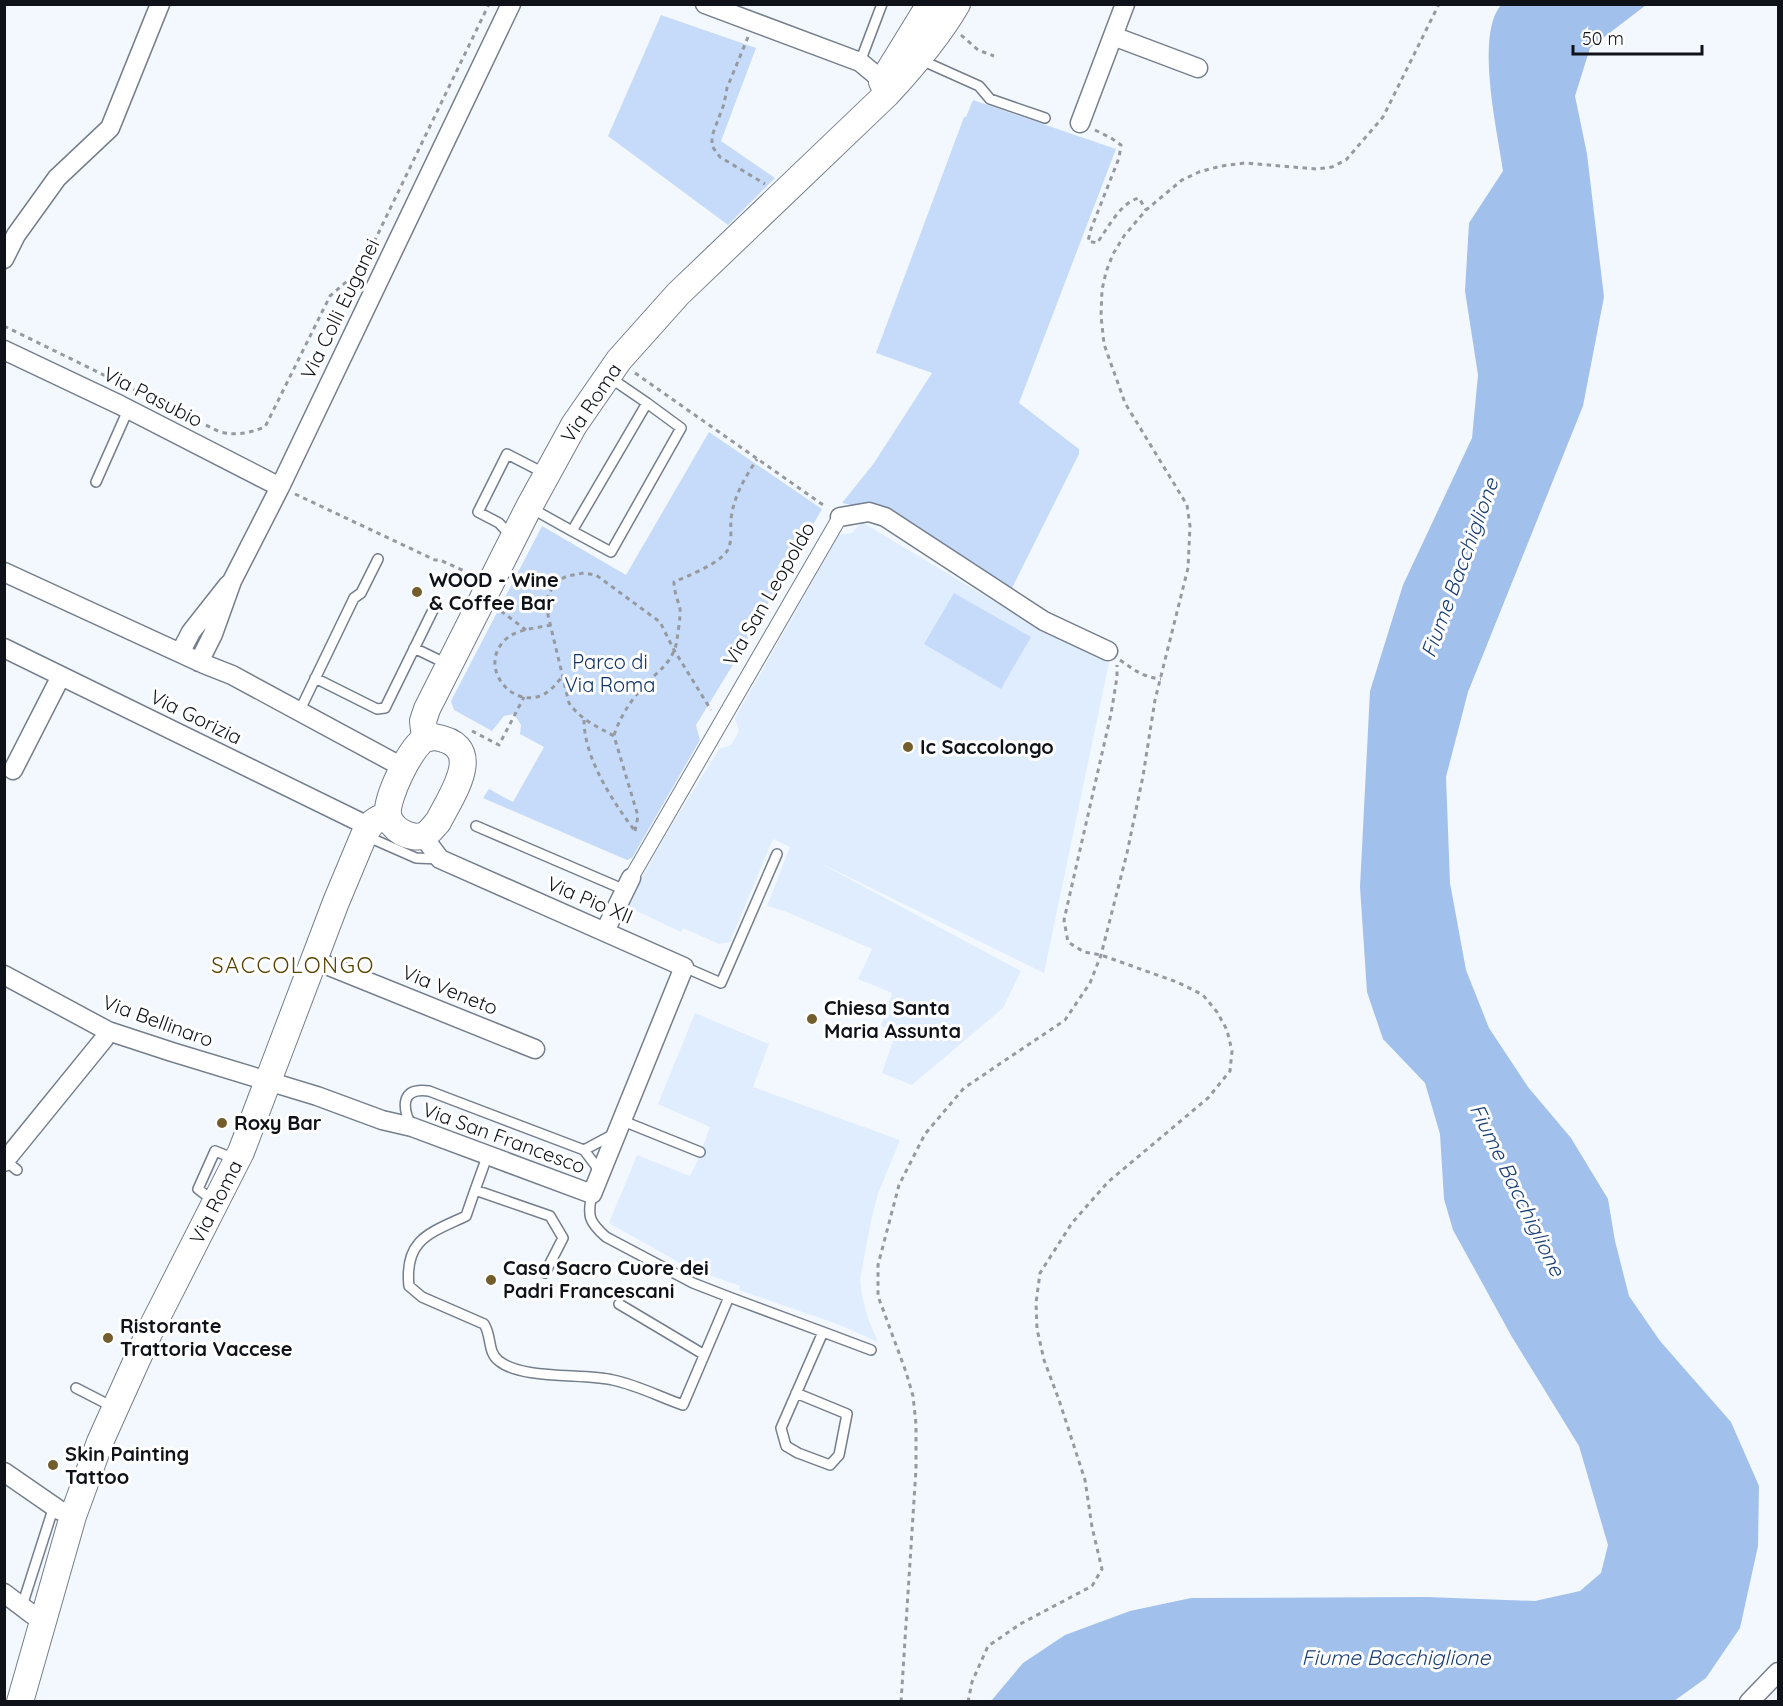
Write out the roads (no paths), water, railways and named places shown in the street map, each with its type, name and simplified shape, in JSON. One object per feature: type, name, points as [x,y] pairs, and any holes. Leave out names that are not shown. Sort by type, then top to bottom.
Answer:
[{"type":"main road","name":"Via Roma","points":[[850,130],[930,4]]},
{"type":"main road","name":"Via Roma","points":[[20,1701],[32,1612],[59,1561],[63,1511],[115,1408],[149,1333],[238,1160],[314,960],[373,826],[387,806],[399,766],[425,739],[423,721],[513,538],[573,425],[619,372],[647,327],[678,294],[887,94],[919,59],[947,22],[957,4]]},
{"type":"main road","points":[[373,826],[391,824],[402,832],[417,836],[425,835],[438,822],[460,778],[463,762],[456,746],[449,741],[434,737],[425,739]]},
{"type":"street","points":[[4,259],[16,235],[57,178],[110,128],[160,4]]},
{"type":"street","name":"Via Colli Euganei","points":[[199,662],[213,634],[232,581],[280,486],[511,4]]},
{"type":"street","points":[[705,4],[860,62],[883,81]]},
{"type":"street","points":[[1080,123],[1125,4]]},
{"type":"street","points":[[1113,36],[1198,68]]},
{"type":"street","name":"Via Pasubio","points":[[4,350],[280,486]]},
{"type":"street","name":"Via San Leopoldo","points":[[605,931],[628,884],[840,517],[869,512],[885,517],[1044,621],[1111,653]]},
{"type":"street","points":[[4,572],[232,675],[399,766]]},
{"type":"street","points":[[180,653],[202,617],[232,581]]},
{"type":"street","points":[[213,634],[212,645],[215,652],[232,675]]},
{"type":"street","name":"Via Gorizia","points":[[4,648],[373,826]]},
{"type":"street","points":[[13,770],[62,676]]},
{"type":"street","points":[[425,835],[440,859]]},
{"type":"street","name":"Via Pio XII","points":[[440,859],[684,967]]},
{"type":"street","name":"Via Veneto","points":[[314,960],[535,1049]]},
{"type":"street","name":"Via San Francesco","points":[[269,1082],[596,1187],[684,967]]},
{"type":"street","name":"Via Bellinaro","points":[[4,975],[108,1031],[269,1082]]},
{"type":"street","points":[[9,1164],[108,1031]]},
{"type":"street","points":[[4,1472],[63,1511]]},
{"type":"street","points":[[4,1593],[32,1612]]},
{"type":"street","points":[[1749,1701],[1779,1672]]},
{"type":"lane","points":[[860,62],[882,4]]},
{"type":"lane","points":[[919,59],[979,86],[990,99],[1045,118]]},
{"type":"lane","points":[[529,507],[611,552],[681,428],[646,403],[619,372]]},
{"type":"lane","points":[[572,531],[646,403]]},
{"type":"lane","points":[[96,482],[128,410]]},
{"type":"lane","points":[[513,538],[499,523],[478,512],[507,454],[546,474]]},
{"type":"lane","points":[[299,712],[354,598],[361,593],[378,559]]},
{"type":"lane","points":[[315,678],[378,709],[385,708],[436,604]]},
{"type":"lane","points":[[414,648],[449,666]]},
{"type":"lane","name":"Via Pio XII","points":[[373,826],[416,858],[440,859]]},
{"type":"lane","points":[[476,826],[628,884]]},
{"type":"lane","name":"Via Pio XII","points":[[684,967],[721,983],[777,854]]},
{"type":"lane","points":[[412,1127],[405,1115],[406,1098],[421,1090],[584,1150],[596,1166],[596,1187],[589,1209],[590,1218],[594,1226],[606,1237],[693,1283],[871,1350]]},
{"type":"lane","points":[[584,1150],[601,1143],[621,1126],[700,1152]]},
{"type":"lane","points":[[488,1154],[466,1216],[434,1231],[418,1242],[408,1268],[410,1286],[422,1297],[484,1324],[489,1332],[491,1350],[499,1361],[525,1371],[614,1380],[683,1405],[729,1297]]},
{"type":"lane","points":[[475,1190],[550,1216],[562,1238],[545,1274]]},
{"type":"lane","points":[[619,1304],[703,1354]]},
{"type":"lane","points":[[796,1393],[847,1414],[839,1455],[830,1465],[798,1454],[786,1446],[781,1428],[796,1393],[823,1332]]},
{"type":"lane","points":[[76,1388],[115,1408]]},
{"type":"lane","points":[[32,1612],[63,1511]]},
{"type":"water","name":"Fiume Bacchiglione","points":[[1502,4],[1646,5],[1590,48],[1575,96],[1587,154],[1604,297],[1583,406],[1468,692],[1446,777],[1450,883],[1466,970],[1489,1028],[1528,1087],[1571,1138],[1608,1199],[1615,1241],[1629,1296],[1660,1341],[1731,1422],[1759,1486],[1758,1546],[1740,1628],[1706,1678],[1674,1701],[991,1701],[1023,1663],[1065,1635],[1130,1611],[1191,1598],[1427,1597],[1535,1601],[1580,1591],[1601,1573],[1608,1545],[1579,1446],[1512,1337],[1453,1230],[1444,1199],[1440,1134],[1425,1083],[1383,1039],[1367,992],[1360,887],[1370,691],[1403,585],[1472,438],[1478,375],[1465,291],[1469,223],[1503,171],[1493,109],[1489,60],[1494,18]]},
{"type":"place","name":"WOOD - Wine & Coffee Bar","points":[[417,592]]},
{"type":"place","name":"Ic Saccolongo","points":[[908,747]]},
{"type":"place","name":"Chiesa Santa Maria Assunta","points":[[812,1019]]},
{"type":"place","name":"Roxy Bar","points":[[222,1123]]},
{"type":"place","name":"Casa Sacro Cuore dei Padri Francescani","points":[[491,1280]]},
{"type":"place","name":"Ristorante Trattoria Vaccese","points":[[108,1338]]},
{"type":"place","name":"Skin Painting Tattoo","points":[[53,1465]]},
{"type":"district","name":"SACCOLONGO","points":[[293,965]]},
{"type":"park label","name":"Parco di Via Roma","points":[[610,674]]}]
